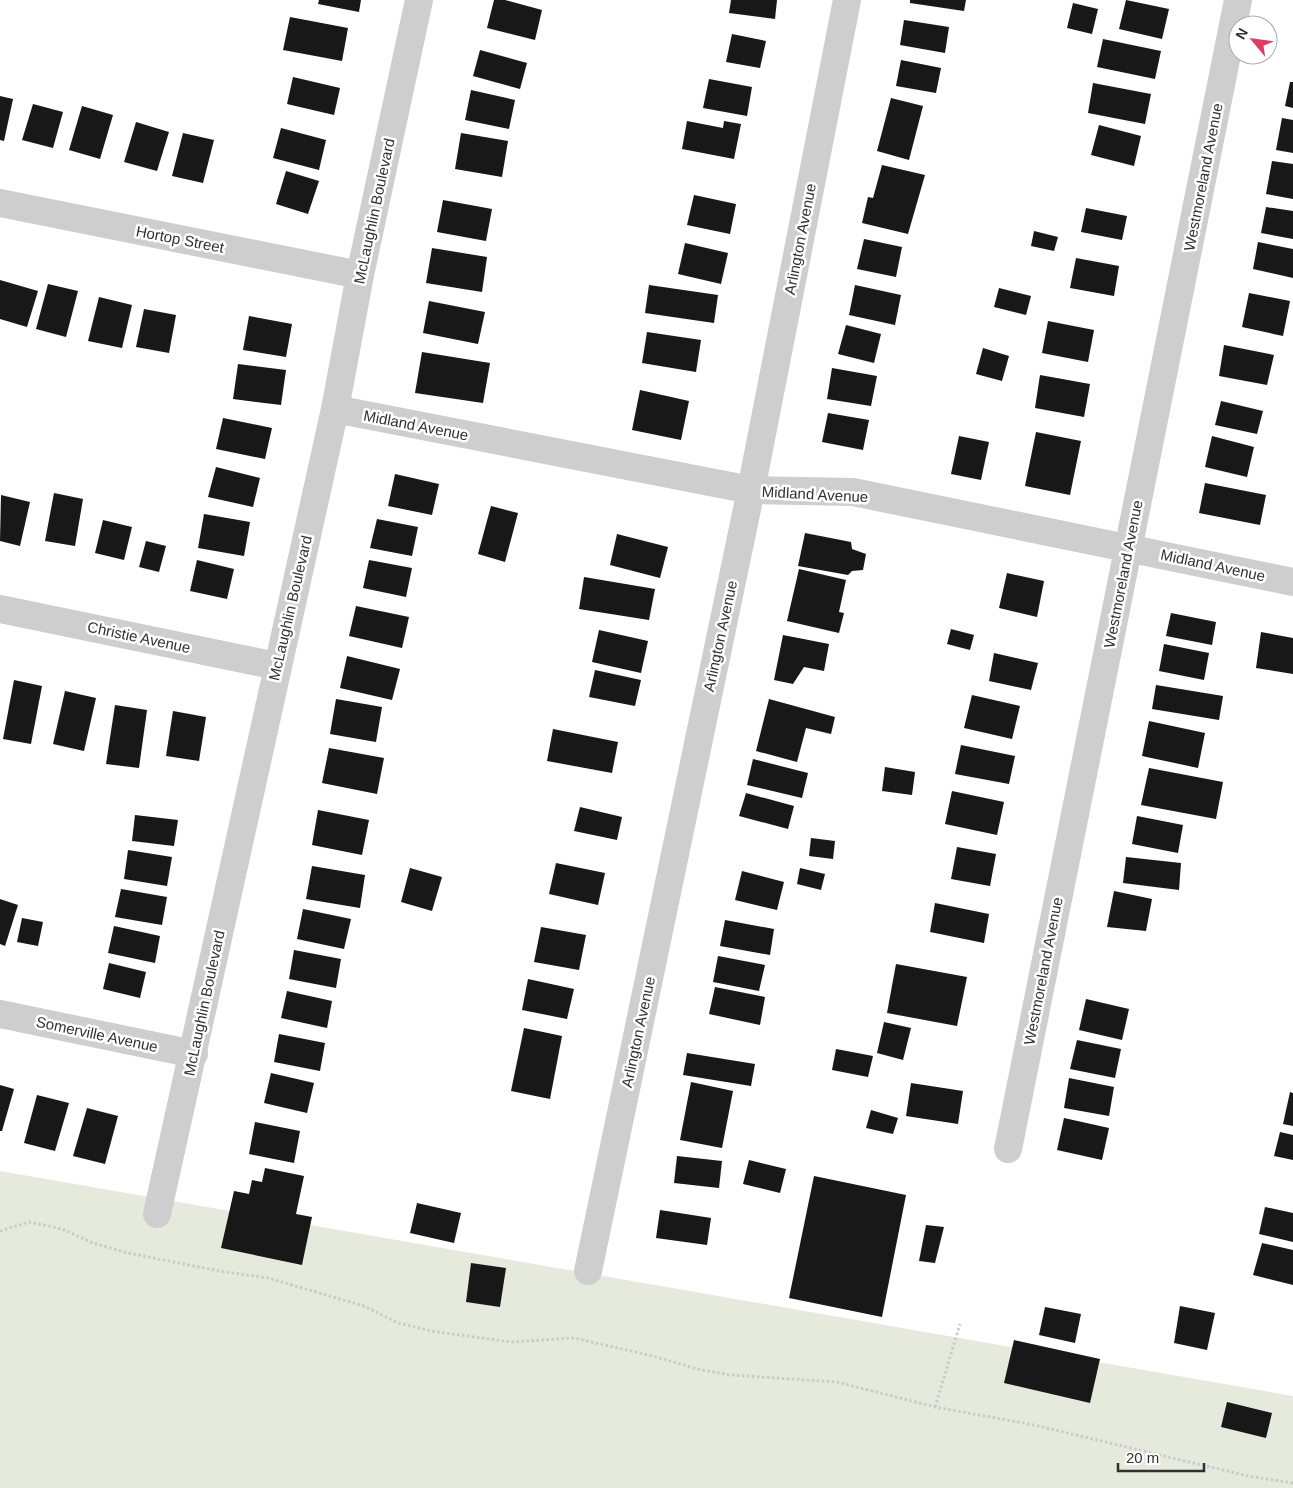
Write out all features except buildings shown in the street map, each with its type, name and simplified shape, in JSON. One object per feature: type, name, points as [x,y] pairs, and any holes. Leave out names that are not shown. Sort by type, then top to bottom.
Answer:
[{"type":"street","name":"McLaughlin Boulevard","points":[[157,1214],[194,1054],[277,666],[335,409],[360,275],[420,0]]},
{"type":"street","name":"Arlington Avenue","points":[[588,1271],[751,490],[847,0]]},
{"type":"street","name":"Westmoreland Avenue","points":[[1008,1149],[1238,0]]},
{"type":"street","name":"Hortop Street","points":[[0,203],[360,275]]},
{"type":"street","name":"Midland Avenue","points":[[335,409],[751,490],[853,492],[1293,582]]},
{"type":"street","name":"Christie Avenue","points":[[0,609],[277,666]]},
{"type":"street","name":"Somerville Avenue","points":[[0,1014],[194,1054]]},
{"type":"path","points":[[0,1230],[29,1222],[62,1229],[93,1243],[128,1253],[219,1271],[268,1278],[364,1306],[398,1323],[448,1335],[511,1342],[574,1338],[652,1356],[697,1369],[730,1375],[837,1382],[935,1407],[1034,1425],[1248,1476],[1293,1482]]},
{"type":"path","points":[[935,1407],[960,1324]]},
{"type":"shaded area","points":[[0,1171],[1293,1396],[1293,1488],[0,1488]]}]
